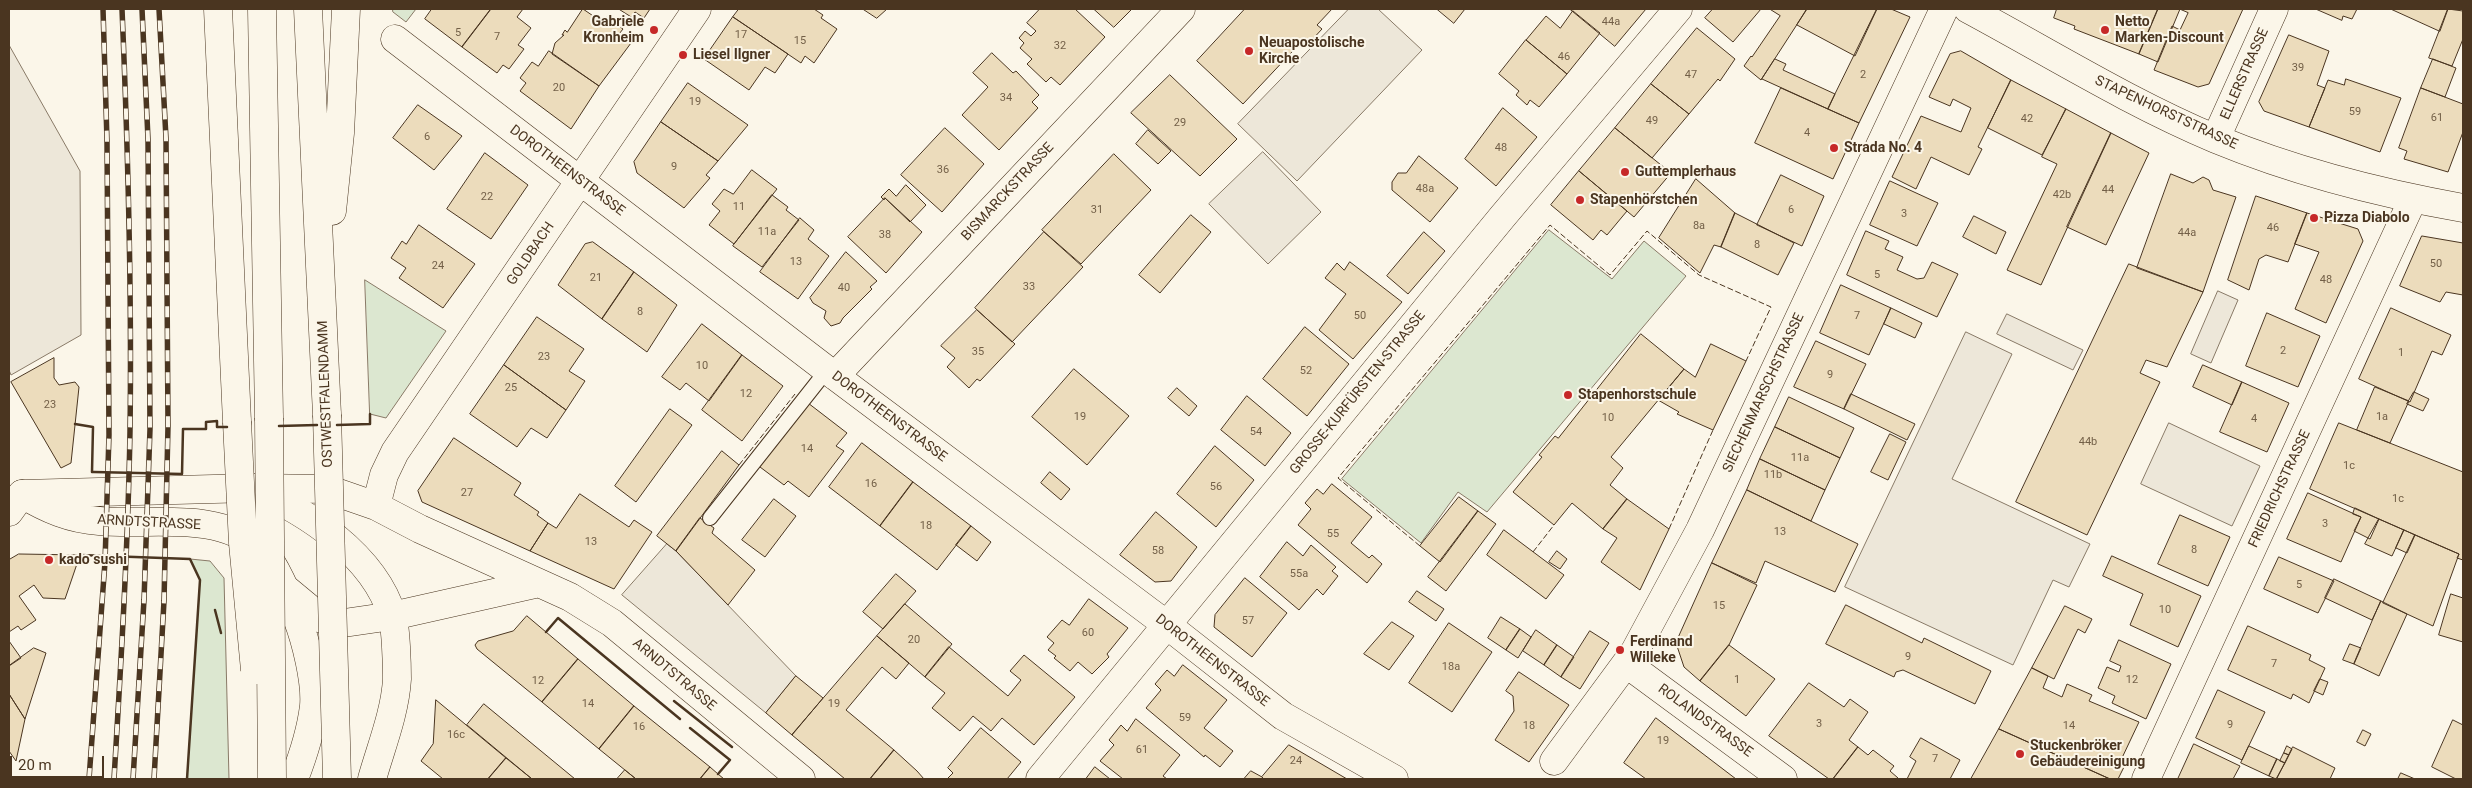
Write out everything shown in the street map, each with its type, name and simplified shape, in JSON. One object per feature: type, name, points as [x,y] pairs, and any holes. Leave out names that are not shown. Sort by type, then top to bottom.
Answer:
[{"type":"main road","points":[[218,9],[243,543],[266,779]]},
{"type":"main road","points":[[262,9],[269,418],[272,779]]},
{"type":"main road","name":"OSTWESTFALENDAMM","points":[[308,9],[323,295],[337,779]]},
{"type":"main road","points":[[323,295],[340,132],[346,9]]},
{"type":"main road","name":"GOLDBACH","points":[[376,506],[384,475],[395,452],[697,9]]},
{"type":"main road","name":"BISMARCKSTRASSE","points":[[831,373],[1181,9]]},
{"type":"main road","name":"GROSSE-KURFÜRSTEN-STRASSE","points":[[1040,779],[1503,216],[1678,9]]},
{"type":"main road","name":"SIECHENMARSCHSTRASSE","points":[[1554,760],[1631,657],[1700,530],[1944,9]]},
{"type":"main road","name":"STAPENHORSTSTRASSE","points":[[1968,9],[2104,84],[2216,138],[2303,170],[2413,199],[2463,208]]},
{"type":"main road","name":"ELLERSTRASSE","points":[[2216,138],[2274,9]]},
{"type":"main road","name":"DOROTHEENSTRASSE","points":[[395,39],[831,373],[1167,625],[1283,716],[1394,779]]},
{"type":"main road","name":"FRIEDRICHSTRASSE","points":[[2146,779],[2413,199]]},
{"type":"main road","name":"ARNDTSTRASSE","points":[[252,488],[284,502],[313,520],[356,556],[377,585],[392,616]]},
{"type":"main road","name":"ARNDTSTRASSE","points":[[13,497],[252,488],[327,489],[376,506],[420,529],[570,597],[612,623],[801,779]]},
{"type":"main road","name":"ARNDTSTRASSE","points":[[13,497],[63,515],[98,521],[193,523],[221,527],[241,535],[262,549],[287,590],[322,619],[337,624],[392,616],[540,584]]},
{"type":"main road","points":[[287,590],[307,644],[314,705],[305,750],[294,779]]},
{"type":"main road","points":[[372,779],[389,721],[396,680],[392,616]]},
{"type":"main road","name":"ROLANDSTRASSE","points":[[1631,657],[1783,779]]},
{"type":"lane","points":[[710,518],[831,373]]},
{"type":"green space","points":[[393,9],[416,9],[406,22],[393,12]]},
{"type":"green space","points":[[1549,230],[1612,279],[1644,241],[1686,276],[1487,512],[1458,492],[1421,543],[1342,479]]},
{"type":"green space","points":[[365,280],[446,331],[386,418],[370,414]]},
{"type":"green space","points":[[190,559],[210,561],[224,578],[229,779],[187,779],[200,580]]},
{"type":"shaded area","points":[[1349,9],[1378,9],[1422,50],[1297,181],[1238,124]]},
{"type":"shaded area","points":[[9,45],[80,171],[81,335],[11,375],[9,370]]},
{"type":"shaded area","points":[[1263,152],[1321,212],[1268,264],[1209,204]]},
{"type":"shaded area","points":[[2218,291],[2238,300],[2211,363],[2191,354]]},
{"type":"shaded area","points":[[2007,314],[2083,350],[2073,370],[1997,334]]},
{"type":"shaded area","points":[[1966,332],[2012,354],[1952,479],[2090,544],[2069,587],[2053,580],[2013,665],[1845,587]]},
{"type":"shaded area","points":[[2169,423],[2260,466],[2232,526],[2141,484]]},
{"type":"shaded area","points":[[667,544],[676,551],[796,676],[766,713],[622,595]]},
{"type":"building","points":[[432,9],[491,9],[462,47],[425,19]]},
{"type":"building","points":[[491,9],[523,9],[517,17],[531,28],[518,45],[524,49],[509,69],[503,65],[497,73],[462,47]]},
{"type":"building","points":[[583,9],[602,22],[606,17],[623,29],[619,34],[631,43],[599,86],[552,54],[555,43],[564,35],[562,35],[565,30],[567,32]]},
{"type":"building","points":[[619,9],[650,9],[644,18],[635,12],[632,17]]},
{"type":"building","points":[[739,9],[814,9],[823,15],[821,18],[837,29],[814,63],[805,56],[801,63],[733,17]]},
{"type":"building","points":[[863,9],[887,9],[877,18]]},
{"type":"building","points":[[1040,9],[1075,9],[1105,37],[1060,85],[1051,77],[1046,82],[1027,64],[1032,59],[1020,48],[1024,43],[1019,38],[1025,31],[1031,36],[1036,31],[1027,23]]},
{"type":"building","points":[[1094,9],[1130,9],[1131,10],[1114,27]]},
{"type":"building","name":"Neuapostolische Kirche","points":[[1245,9],[1332,9],[1317,25],[1322,29],[1310,42],[1305,38],[1243,104],[1197,61]]},
{"type":"building","points":[[1437,9],[1465,9],[1454,23]]},
{"type":"building","points":[[1570,9],[1646,9],[1615,46]]},
{"type":"building","points":[[1713,9],[1761,9],[1733,42],[1705,18]]},
{"type":"building","points":[[1770,9],[1807,9],[1761,80],[1744,66],[1780,16]]},
{"type":"building","points":[[1807,9],[1877,9],[1855,56],[1797,25]]},
{"type":"building","points":[[1877,9],[1891,9],[1910,17],[1859,123],[1828,109]]},
{"type":"building","points":[[2057,9],[2158,9],[2139,54],[2074,29],[2075,26],[2054,18]]},
{"type":"building","points":[[2158,9],[2180,9],[2158,62],[2139,54]]},
{"type":"building","points":[[2180,9],[2243,9],[2209,84],[2198,87],[2154,70],[2172,26],[2180,30],[2188,13]]},
{"type":"building","points":[[2316,9],[2357,9],[2352,19],[2343,16],[2342,20]]},
{"type":"building","points":[[2391,9],[2448,9],[2440,31]]},
{"type":"building","points":[[2448,9],[2463,11],[2463,39],[2452,66],[2429,58]]},
{"type":"building","points":[[1573,11],[1600,33],[1567,74],[1526,40],[1546,16],[1560,28]]},
{"type":"building","points":[[733,17],[788,54],[775,73],[765,67],[749,90],[704,59]]},
{"type":"building","points":[[1697,28],[1735,59],[1720,81],[1718,79],[1689,114],[1651,84]]},
{"type":"building","points":[[2289,35],[2329,51],[2317,85],[2325,88],[2309,127],[2264,111],[2259,102]]},
{"type":"building","points":[[1526,40],[1567,74],[1539,107],[1530,100],[1527,105],[1516,95],[1519,91],[1499,74]]},
{"type":"building","points":[[549,51],[599,86],[571,129],[520,91],[526,83],[520,78],[532,62],[538,66]]},
{"type":"building","points":[[1961,51],[2011,80],[1978,147],[1982,149],[1969,175],[1931,157],[1916,189],[1892,177],[1921,116],[1961,132],[1971,108],[1953,99],[1950,106],[1929,97],[1950,54]]},
{"type":"building","points":[[992,53],[1013,73],[1016,71],[1039,95],[1032,102],[1038,108],[999,150],[962,115],[988,87],[973,73]]},
{"type":"building","points":[[1775,59],[1786,64],[1783,70],[1835,94],[1828,109],[1762,79]]},
{"type":"building","points":[[2433,59],[2456,68],[2445,97],[2421,88]]},
{"type":"building","points":[[1170,75],[1237,139],[1200,176],[1131,113]]},
{"type":"building","points":[[2346,79],[2401,98],[2380,152],[2309,127],[2328,80],[2344,85]]},
{"type":"building","points":[[2011,80],[2066,109],[2042,155],[1988,128]]},
{"type":"building","points":[[688,83],[748,125],[718,161],[661,122]]},
{"type":"building","points":[[1651,84],[1689,114],[1652,158],[1615,128]]},
{"type":"building","points":[[1781,88],[1859,123],[1833,179],[1755,143]]},
{"type":"building","points":[[2421,88],[2463,104],[2463,132],[2448,172],[2404,159],[2407,151],[2399,148]]},
{"type":"building","points":[[418,105],[462,136],[434,170],[393,138]]},
{"type":"building","points":[[1503,108],[1537,137],[1496,186],[1465,159]]},
{"type":"building","points":[[2066,109],[2111,133],[2041,285],[2007,270],[2057,164],[2042,157]]},
{"type":"building","points":[[661,122],[718,161],[706,175],[710,178],[684,208],[637,173],[634,162]]},
{"type":"building","points":[[945,128],[984,164],[942,212],[901,175]]},
{"type":"building","name":"Guttemplerhaus","points":[[1615,128],[1671,173],[1634,217],[1579,171]]},
{"type":"building","points":[[1148,130],[1171,151],[1158,164],[1136,144]]},
{"type":"building","points":[[2111,133],[2149,153],[2106,245],[2067,227]]},
{"type":"building","points":[[485,153],[528,185],[491,239],[447,209]]},
{"type":"building","points":[[1114,154],[1151,190],[1081,264],[1042,230]]},
{"type":"building","points":[[1419,156],[1458,188],[1430,222],[1392,190],[1392,182],[1398,173],[1406,173]]},
{"type":"building","points":[[752,170],[777,189],[734,244],[709,225],[720,211],[712,204],[724,189],[733,194]]},
{"type":"building","points":[[1579,171],[1627,211],[1607,235],[1601,230],[1593,240],[1551,205]]},
{"type":"building","points":[[2171,174],[2193,183],[2203,177],[2209,180],[2213,190],[2236,197],[2203,292],[2137,268]]},
{"type":"building","points":[[1781,175],[1824,196],[1802,246],[1757,225]]},
{"type":"building","points":[[1696,179],[1735,213],[1721,247],[1714,245],[1700,273],[1659,238]]},
{"type":"building","points":[[1890,181],[1938,203],[1917,246],[1870,225]]},
{"type":"building","points":[[906,185],[926,205],[910,222],[885,198],[884,200],[881,197],[889,189],[896,196]]},
{"type":"building","points":[[772,195],[788,207],[786,210],[799,220],[762,267],[733,246]]},
{"type":"building","points":[[2256,196],[2307,213],[2288,262],[2266,255],[2259,259],[2249,290],[2228,280]]},
{"type":"building","points":[[885,198],[922,232],[886,273],[848,237]]},
{"type":"building","points":[[1735,213],[1794,243],[1778,275],[1721,247]]},
{"type":"building","points":[[2307,213],[2358,229],[2363,241],[2326,323],[2295,309],[2319,252],[2295,244]]},
{"type":"building","points":[[1191,215],[1211,232],[1160,293],[1139,275]]},
{"type":"building","points":[[1974,216],[2006,232],[1996,254],[1963,237]]},
{"type":"building","points":[[800,218],[814,230],[808,239],[829,256],[798,299],[760,272]]},
{"type":"building","points":[[419,225],[475,264],[443,308],[399,278],[406,268],[391,258],[402,241],[406,244]]},
{"type":"building","points":[[1866,231],[1889,241],[1885,249],[1903,257],[1897,270],[1917,279],[1924,278],[1932,262],[1958,274],[1937,317],[1847,275]]},
{"type":"building","points":[[1044,232],[1083,267],[1012,342],[975,308]]},
{"type":"building","points":[[1424,232],[1445,251],[1408,294],[1387,276]]},
{"type":"building","points":[[2422,236],[2463,243],[2463,295],[2446,292],[2440,302],[2400,286]]},
{"type":"building","points":[[593,242],[634,272],[602,319],[558,285],[585,244]]},
{"type":"building","points":[[846,252],[877,281],[870,287],[872,289],[840,323],[831,326],[824,318],[826,311],[813,303],[810,298]]},
{"type":"building","points":[[1350,262],[1402,302],[1353,359],[1319,330],[1346,294],[1325,278],[1337,263],[1344,270]]},
{"type":"building","points":[[2129,264],[2203,292],[2167,367],[2146,360],[2140,373],[2160,382],[2087,535],[2016,502]]},
{"type":"building","points":[[634,272],[677,305],[647,352],[602,319]]},
{"type":"building","points":[[1841,285],[1891,308],[1869,355],[1820,333]]},
{"type":"building","points":[[1891,308],[1922,323],[1915,338],[1884,324]]},
{"type":"building","points":[[2391,308],[2451,335],[2442,355],[2432,351],[2410,402],[2359,379]]},
{"type":"building","points":[[977,310],[1015,344],[980,381],[977,379],[969,388],[947,367],[955,358],[941,346]]},
{"type":"building","points":[[2267,313],[2320,336],[2298,387],[2246,366]]},
{"type":"building","points":[[537,317],[584,349],[569,371],[585,381],[566,410],[504,365]]},
{"type":"building","points":[[702,324],[742,355],[709,401],[686,383],[680,390],[662,377]]},
{"type":"building","points":[[1305,327],[1349,364],[1307,416],[1263,379]]},
{"type":"building","points":[[1641,334],[1684,369],[1611,457],[1623,468],[1610,485],[1627,499],[1603,529],[1572,503],[1554,525],[1513,492],[1542,457],[1539,455],[1555,436],[1558,438]]},
{"type":"building","points":[[1816,341],[1866,364],[1844,409],[1794,387]]},
{"type":"building","points":[[1711,344],[1746,361],[1713,430],[1677,414],[1679,412],[1658,400],[1684,369],[1695,377]]},
{"type":"building","points":[[742,355],[783,386],[742,441],[702,410]]},
{"type":"building","points":[[54,358],[54,378],[59,385],[75,382],[79,387],[71,463],[61,468],[11,382]]},
{"type":"building","points":[[504,365],[566,410],[547,438],[531,428],[517,447],[470,414]]},
{"type":"building","points":[[2203,365],[2242,382],[2232,405],[2193,387]]},
{"type":"building","points":[[1074,369],[1129,416],[1087,465],[1032,417]]},
{"type":"building","points":[[2242,382],[2289,403],[2267,452],[2220,432]]},
{"type":"building","points":[[2375,387],[2409,401],[2390,443],[2357,430]]},
{"type":"building","points":[[1177,388],[1197,406],[1189,416],[1168,398]]},
{"type":"building","points":[[2414,392],[2429,399],[2423,411],[2407,404]]},
{"type":"building","points":[[1851,394],[1915,424],[1907,440],[1844,409]]},
{"type":"building","points":[[1247,396],[1291,433],[1265,466],[1221,430]]},
{"type":"building","points":[[1789,397],[1854,428],[1840,458],[1775,427]]},
{"type":"building","points":[[808,403],[847,433],[836,446],[844,451],[809,497],[788,481],[784,485],[760,467]]},
{"type":"building","points":[[670,409],[692,425],[636,502],[615,486]]},
{"type":"building","points":[[2339,423],[2463,472],[2463,560],[2457,558],[2459,554],[2310,489]]},
{"type":"building","points":[[1775,427],[1840,458],[1825,490],[1760,459]]},
{"type":"building","points":[[1890,434],[1906,442],[1888,480],[1871,472]]},
{"type":"building","points":[[454,438],[521,483],[514,495],[539,512],[537,515],[548,523],[530,551],[422,502],[418,491]]},
{"type":"building","points":[[862,443],[913,482],[880,526],[829,487]]},
{"type":"building","points":[[1215,446],[1254,480],[1216,527],[1177,494]]},
{"type":"building","points":[[722,451],[739,465],[676,551],[657,536]]},
{"type":"building","points":[[1760,459],[1825,490],[1811,521],[1747,490]]},
{"type":"building","points":[[1050,472],[1070,489],[1061,500],[1041,483]]},
{"type":"building","points":[[913,482],[971,526],[937,570],[880,526]]},
{"type":"building","points":[[1332,484],[1372,517],[1351,543],[1369,558],[1372,555],[1382,564],[1367,583],[1298,525],[1311,509],[1305,503],[1317,489],[1323,494]]},
{"type":"building","points":[[1747,490],[1858,544],[1835,592],[1765,561],[1756,583],[1712,563]]},
{"type":"building","points":[[2308,493],[2361,517],[2341,562],[2287,539]]},
{"type":"building","points":[[580,494],[629,527],[634,520],[652,532],[614,589],[530,551],[548,523],[556,528]]},
{"type":"building","points":[[1459,497],[1478,511],[1440,562],[1420,546]]},
{"type":"building","points":[[774,499],[796,516],[765,557],[742,540]]},
{"type":"building","points":[[1627,499],[1669,529],[1640,590],[1601,562],[1617,538],[1603,529]]},
{"type":"building","points":[[2355,508],[2379,519],[2370,539],[2354,531],[2361,517],[2353,514]]},
{"type":"building","points":[[1478,511],[1496,524],[1446,591],[1428,577]]},
{"type":"building","points":[[1156,512],[1197,547],[1171,581],[1155,582],[1120,555]]},
{"type":"building","points":[[2180,515],[2230,537],[2208,586],[2158,564]]},
{"type":"building","points":[[700,518],[714,528],[712,533],[755,570],[728,605],[676,551]]},
{"type":"building","points":[[2379,519],[2404,530],[2392,556],[2365,544]]},
{"type":"building","points":[[971,526],[991,542],[977,561],[956,545]]},
{"type":"building","points":[[1504,530],[1564,575],[1546,599],[1487,555]]},
{"type":"building","points":[[2404,530],[2415,535],[2407,553],[2396,548]]},
{"type":"building","points":[[2415,535],[2459,554],[2433,626],[2383,603]]},
{"type":"building","points":[[1287,542],[1303,556],[1311,545],[1336,567],[1332,571],[1338,576],[1323,595],[1317,589],[1299,610],[1260,577]]},
{"type":"building","points":[[1557,551],[1567,559],[1560,569],[1549,562]]},
{"type":"building","points":[[19,554],[80,555],[65,599],[43,598],[34,585],[19,596],[36,620],[21,630],[18,626],[9,632],[9,560]]},
{"type":"building","points":[[2112,556],[2201,596],[2178,647],[2130,625],[2143,594],[2103,576]]},
{"type":"building","points":[[2279,557],[2334,581],[2318,613],[2264,589]]},
{"type":"building","points":[[1712,563],[1757,585],[1729,645],[1700,681],[1684,667],[1677,646],[1678,638]]},
{"type":"building","points":[[896,574],[916,591],[883,629],[863,612]]},
{"type":"building","points":[[1245,578],[1287,613],[1252,657],[1214,627],[1215,615]]},
{"type":"building","points":[[2334,579],[2381,601],[2372,620],[2325,598]]},
{"type":"building","points":[[1417,591],[1444,609],[1436,621],[1409,602]]},
{"type":"building","points":[[2451,594],[2463,598],[2463,642],[2439,635]]},
{"type":"building","points":[[1089,599],[1128,628],[1107,654],[1109,657],[1092,674],[1078,662],[1070,671],[1054,658],[1056,656],[1048,650],[1054,643],[1047,637],[1062,620],[1069,625]]},
{"type":"building","points":[[2381,601],[2407,614],[2379,676],[2354,664]]},
{"type":"building","points":[[905,604],[952,644],[925,677],[877,636]]},
{"type":"building","points":[[1846,605],[1922,643],[1924,638],[1991,671],[1975,704],[1903,670],[1896,672],[1894,677],[1826,644]]},
{"type":"building","points":[[2065,606],[2092,619],[2085,633],[2078,629],[2054,679],[2032,668]]},
{"type":"building","points":[[527,616],[578,659],[542,702],[477,649],[475,645],[478,641],[513,631]]},
{"type":"building","points":[[1501,617],[1520,629],[1506,650],[1488,638]]},
{"type":"building","points":[[1392,622],[1414,636],[1389,670],[1364,654]]},
{"type":"building","points":[[1449,623],[1492,652],[1452,712],[1409,683]]},
{"type":"building","points":[[2248,626],[2311,655],[2309,660],[2325,668],[2309,703],[2293,694],[2291,699],[2228,670]]},
{"type":"building","points":[[1520,629],[1531,637],[1518,658],[1506,650]]},
{"type":"building","points":[[1536,630],[1557,645],[1544,665],[1523,651]]},
{"type":"building","points":[[1590,631],[1609,643],[1580,689],[1561,677]]},
{"type":"building","points":[[877,636],[909,663],[896,679],[882,667],[846,710],[894,750],[870,779],[845,779],[792,735]]},
{"type":"building","points":[[2119,640],[2171,664],[2146,719],[2112,703],[2115,696],[2098,688],[2107,667],[2119,672],[2121,666],[2110,661]]},
{"type":"building","points":[[9,641],[21,658],[9,666]]},
{"type":"building","points":[[2350,644],[2361,648],[2354,664],[2343,660]]},
{"type":"building","points":[[1557,645],[1574,657],[1561,677],[1544,665]]},
{"type":"building","points":[[1729,645],[1775,679],[1746,716],[1700,681]]},
{"type":"building","points":[[949,647],[1008,696],[1021,680],[1010,671],[1024,655],[1075,697],[1034,745],[1002,718],[991,731],[973,716],[960,731],[932,708],[945,693],[925,677]]},
{"type":"building","points":[[34,648],[46,653],[25,719],[9,694],[9,666]]},
{"type":"building","points":[[578,659],[634,706],[599,749],[542,702]]},
{"type":"building","points":[[1183,665],[1227,700],[1204,728],[1233,751],[1220,767],[1205,755],[1204,757],[1146,708],[1161,690],[1155,684],[1167,670],[1174,676]]},
{"type":"building","points":[[2032,668],[2048,676],[2043,688],[2062,697],[2067,684],[2092,695],[2089,701],[2139,722],[2121,760],[2126,763],[2118,779],[2110,779],[1999,729]]},
{"type":"building","points":[[1519,672],[1569,705],[1529,762],[1495,740],[1514,711],[1513,696],[1506,691]]},
{"type":"building","points":[[796,676],[823,698],[792,735],[766,713]]},
{"type":"building","points":[[2320,679],[2328,682],[2323,695],[2314,691]]},
{"type":"building","points":[[1809,683],[1844,707],[1850,699],[1868,712],[1849,740],[1858,747],[1833,779],[1829,779],[1769,736]]},
{"type":"building","points":[[2218,690],[2265,712],[2242,760],[2196,738]]},
{"type":"building","points":[[9,694],[25,719],[16,761],[9,751]]},
{"type":"building","points":[[436,700],[506,758],[488,779],[443,779],[421,761],[433,744]]},
{"type":"building","points":[[484,704],[575,779],[532,779],[467,725]]},
{"type":"building","points":[[634,706],[710,767],[700,779],[636,779],[599,749]]},
{"type":"building","points":[[1656,718],[1736,779],[1646,779],[1624,763]]},
{"type":"building","points":[[1136,719],[1180,755],[1163,776],[1167,779],[1123,779],[1100,761],[1114,745],[1109,740],[1121,725],[1127,731]]},
{"type":"building","points":[[2453,720],[2463,725],[2463,779],[2456,779],[2432,767]]},
{"type":"building","points":[[981,728],[1021,762],[1007,779],[947,779],[953,773],[948,768]]},
{"type":"building","name":"Stuckenbröker Gebäudereinigung","points":[[1999,729],[2110,779],[1971,779]]},
{"type":"building","points":[[2363,730],[2371,734],[2365,746],[2357,742]]},
{"type":"building","points":[[1921,738],[1960,760],[1950,779],[1907,779],[1916,761],[1910,757]]},
{"type":"building","points":[[2194,744],[2240,766],[2233,779],[2178,779]]},
{"type":"building","points":[[1289,745],[1347,779],[1264,779],[1262,777]]},
{"type":"building","points":[[2249,746],[2277,759],[2269,776],[2241,763]]},
{"type":"building","points":[[2287,746],[2292,749],[2289,755],[2284,753]]},
{"type":"building","points":[[1858,747],[1868,755],[1873,750],[1894,766],[1890,771],[1898,778],[1833,779]]},
{"type":"building","points":[[2293,747],[2335,768],[2330,779],[2277,779]]},
{"type":"building","points":[[894,750],[917,771],[924,779],[870,779]]},
{"type":"building","points":[[2284,753],[2289,755],[2285,763],[2280,761]]},
{"type":"building","points":[[506,758],[532,779],[488,779]]},
{"type":"building","points":[[2277,759],[2285,763],[2276,779],[2269,776]]},
{"type":"building","points":[[710,767],[718,774],[724,779],[700,779]]},
{"type":"building","points":[[1095,767],[1110,779],[1086,779]]},
{"type":"building","points":[[625,770],[636,779],[617,779]]},
{"type":"building","points":[[1251,771],[1262,777],[1264,779],[1244,779]]},
{"type":"building","points":[[2401,773],[2415,779],[2398,779]]},
{"type":"railway","points":[[89,779],[105,562],[109,435],[107,141],[103,9]]},
{"type":"railway","points":[[114,779],[126,562],[130,431],[129,220],[122,9]]},
{"type":"railway","points":[[133,779],[144,600],[150,429],[148,139],[142,9]]},
{"type":"railway","points":[[154,779],[164,601],[168,426],[166,138],[159,9]]},
{"type":"fence","points":[[1420,546],[1338,478],[1550,225],[1610,275],[1647,231],[1699,275],[1771,307],[1746,361]]},
{"type":"fence","points":[[739,465],[795,394]]},
{"type":"fence","points":[[1669,529],[1713,430]]},
{"type":"fence","points":[[1533,552],[1554,525]]},
{"type":"wall","points":[[337,425],[370,424],[370,414]]},
{"type":"wall","points":[[75,424],[93,427],[92,472],[182,474],[183,429],[206,429],[206,422],[217,421],[217,427],[227,427]]},
{"type":"wall","points":[[279,426],[317,425]]},
{"type":"wall","points":[[80,555],[190,559],[200,580],[187,779]]},
{"type":"wall","points":[[215,610],[221,633]]},
{"type":"wall","points":[[546,632],[558,618],[680,719]]},
{"type":"wall","points":[[674,701],[732,747]]},
{"type":"wall","points":[[690,728],[730,760],[718,774]]},
{"type":"place","name":"Gabriele Kronheim","points":[[654,30]]},
{"type":"place","name":"Netto Marken-Discount","points":[[2105,30]]},
{"type":"place","name":"Neuapostolische Kirche","points":[[1249,51]]},
{"type":"place","name":"Liesel Ilgner","points":[[683,55]]},
{"type":"place","name":"Strada No. 4","points":[[1834,148]]},
{"type":"place","name":"Guttemplerhaus","points":[[1625,172]]},
{"type":"place","name":"Stapenhörstchen","points":[[1580,200]]},
{"type":"place","name":"Pizza Diabolo","points":[[2314,218]]},
{"type":"place","name":"Stapenhorstschule","points":[[1568,395]]},
{"type":"place","name":"kado sushi","points":[[49,560]]},
{"type":"place","name":"Ferdinand Willeke","points":[[1620,650]]},
{"type":"place","name":"Stuckenbröker Gebäudereinigung","points":[[2020,754]]}]
